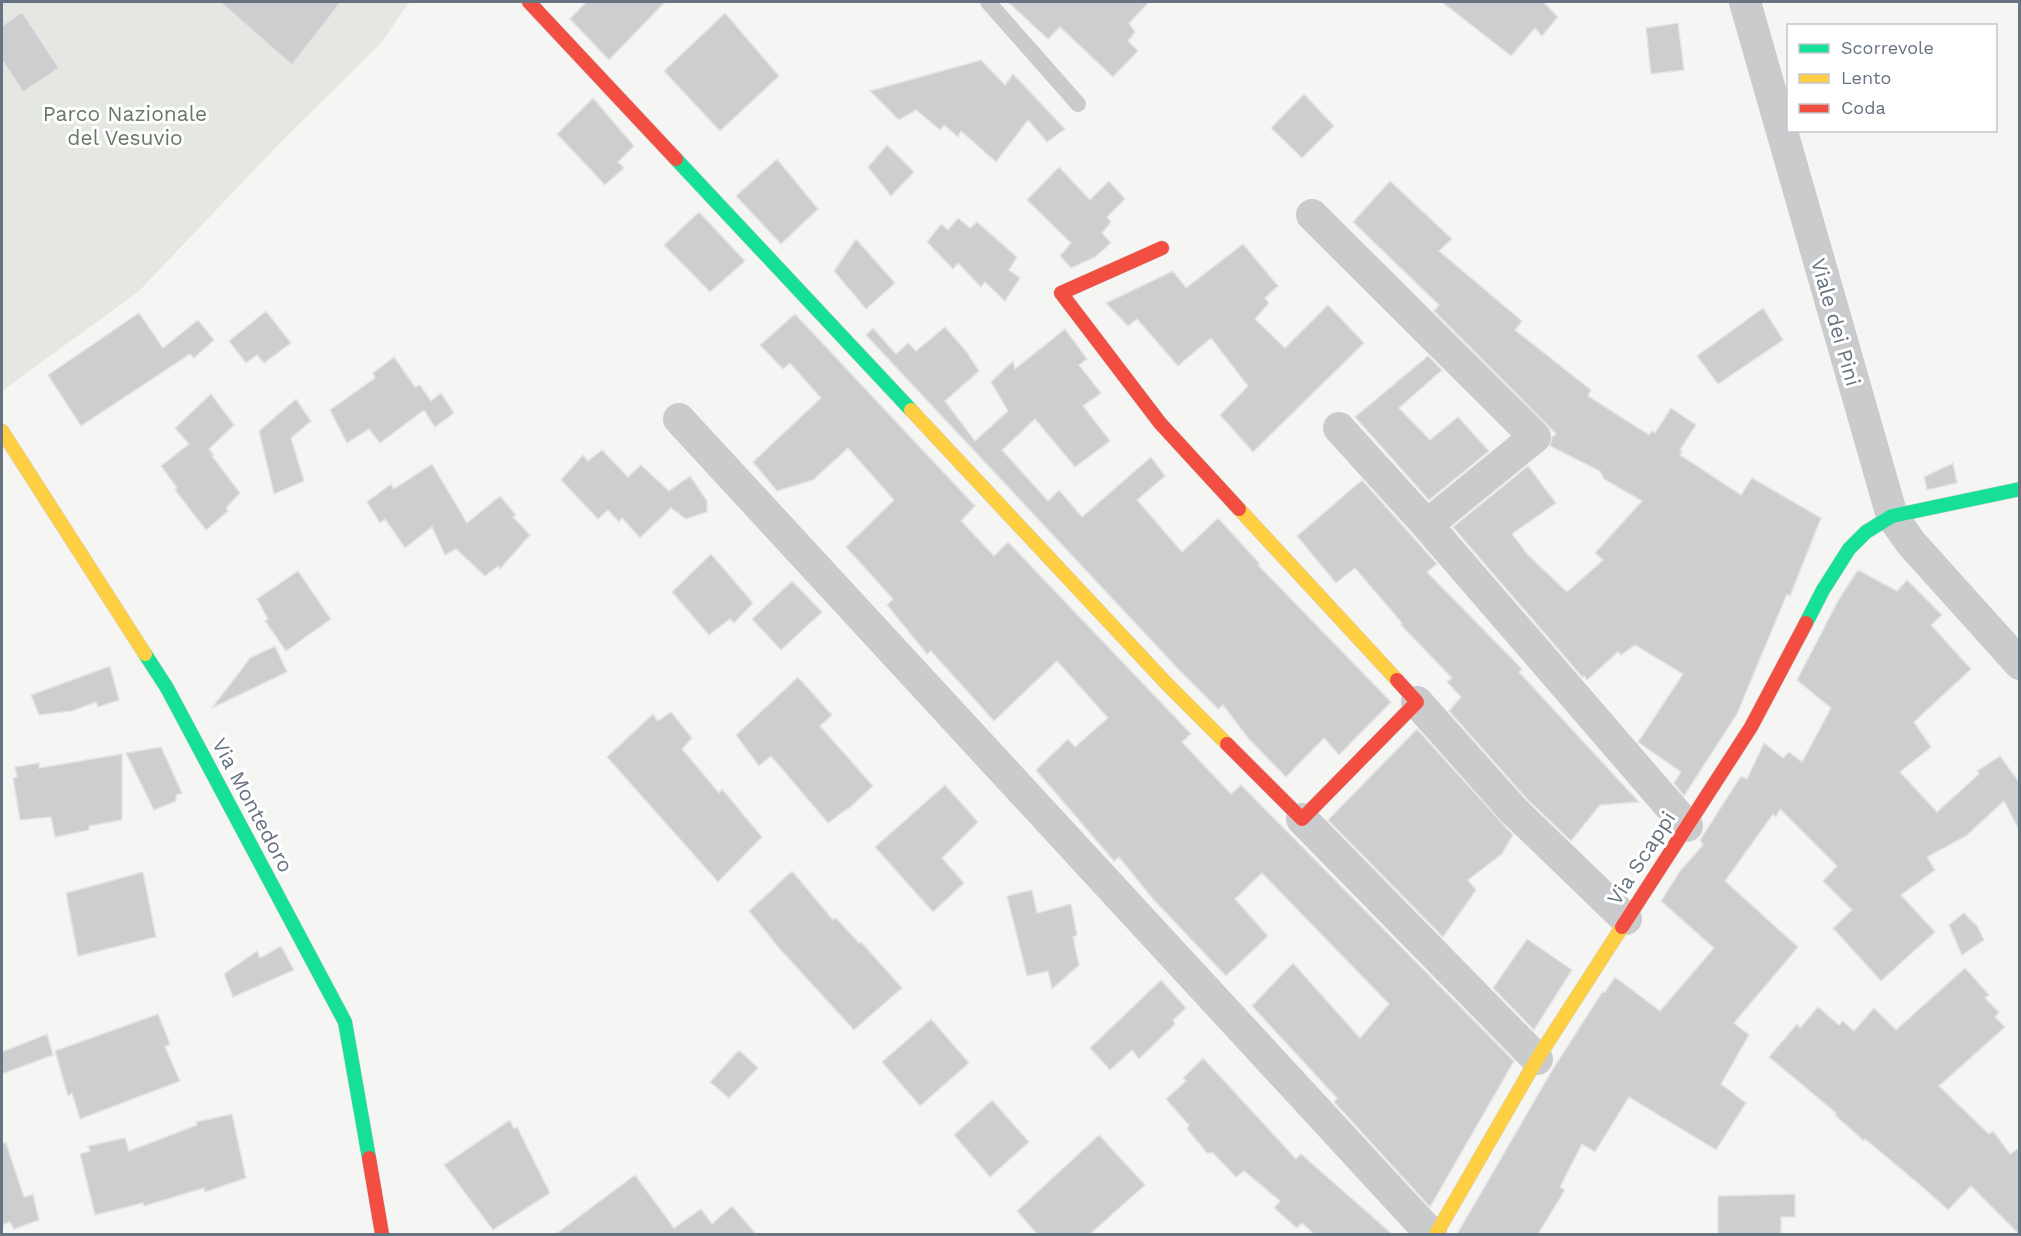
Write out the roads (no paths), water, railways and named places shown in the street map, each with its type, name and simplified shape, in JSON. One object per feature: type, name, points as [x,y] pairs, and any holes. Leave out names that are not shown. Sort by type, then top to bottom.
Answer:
[{"type":"street","points":[[529,2],[1167,684],[1537,1059]]},
{"type":"street","name":"Viale dei Pini","points":[[1744,2],[1892,516],[1911,543],[2019,664]]},
{"type":"street","points":[[1312,215],[1534,437],[1427,525]]},
{"type":"street","points":[[1162,248],[1061,293],[1160,423],[1417,702],[1514,811],[1626,919]]},
{"type":"street","points":[[679,419],[1431,1234]]},
{"type":"street","points":[[1340,428],[1427,525],[1687,826]]},
{"type":"street","name":"Via Montedoro","points":[[2,431],[167,688],[345,1022],[381,1234]]},
{"type":"street","points":[[1892,516],[2019,489]]},
{"type":"street","name":"Via Scappi","points":[[1436,1234],[1537,1059],[1751,727],[1823,590],[1849,549],[1866,532],[1892,516]]},
{"type":"street","points":[[1302,819],[1417,702]]},
{"type":"lane","points":[[988,2],[1078,104]]},
{"type":"park label","name":"Parco Nazionale del Vesuvio","points":[[125,125]]}]
